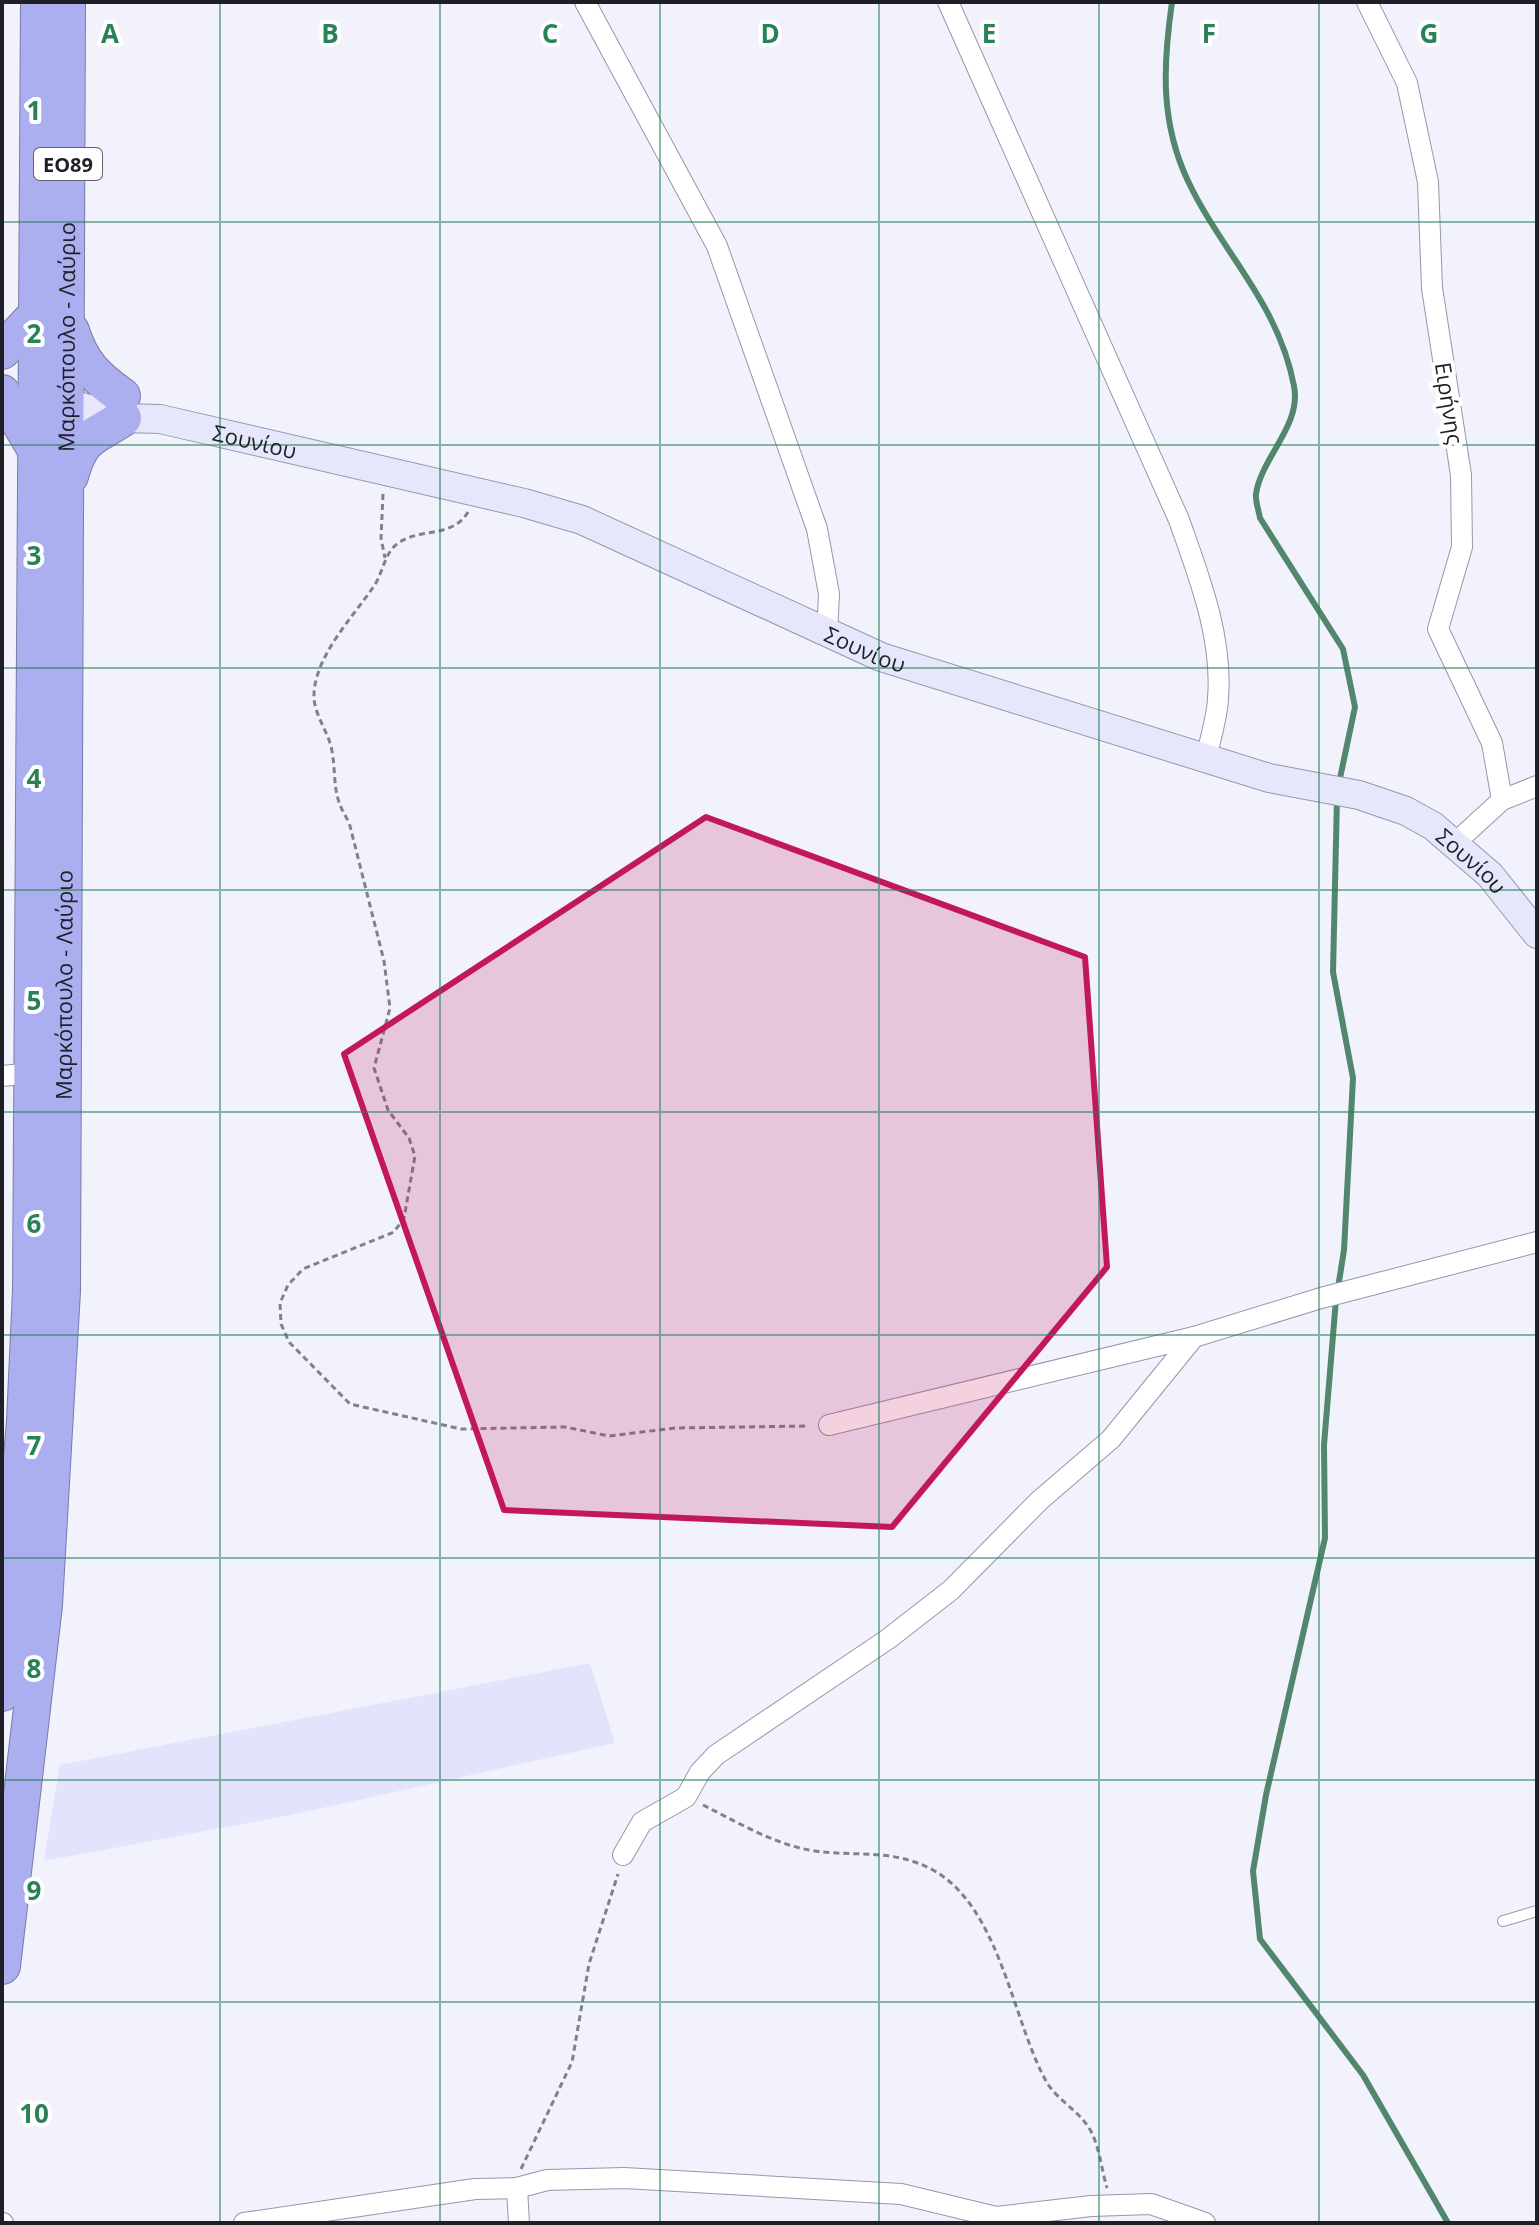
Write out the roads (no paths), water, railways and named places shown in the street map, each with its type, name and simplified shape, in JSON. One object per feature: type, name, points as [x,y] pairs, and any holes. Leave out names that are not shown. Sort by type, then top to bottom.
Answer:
[{"type":"highway","name":"Μαρκόπουλο - Λαύριο","points":[[39,2],[50,315]]},
{"type":"highway","name":"Μαρκόπουλο - Λαύριο","points":[[2,1693],[25,1421],[17,1074],[36,450],[30,383],[50,315],[67,2]]},
{"type":"highway","points":[[2,351],[50,315],[79,359],[122,407],[82,446],[68,485]]},
{"type":"highway","name":"Μαρκόπουλο - Λαύριο","points":[[2,1966],[44,1605],[58,1403],[64,1196],[68,485],[30,383]]},
{"type":"main road","name":"Σουνίου","points":[[30,383],[160,419],[480,492],[582,520],[827,634],[964,685],[1206,759],[1318,789],[1359,795],[1406,811],[1454,844],[1490,875],[1537,934]]},
{"type":"street","points":[[585,2],[717,246],[817,529],[829,594],[827,634]]},
{"type":"street","points":[[948,2],[1179,520],[1205,594],[1217,653],[1218,700],[1206,759]]},
{"type":"street","name":"Ειρήνης","points":[[1367,2],[1407,83],[1428,182],[1432,288],[1461,475],[1462,547],[1438,629],[1492,743],[1502,800]]},
{"type":"street","points":[[1454,844],[1502,800],[1537,786]]},
{"type":"street","points":[[829,1425],[1194,1337],[1321,1298],[1537,1242]]},
{"type":"street","points":[[623,1855],[642,1822],[686,1797],[700,1772],[716,1755],[888,1639],[951,1590],[1040,1500],[1111,1439],[1194,1337]]},
{"type":"street","points":[[244,2223],[475,2189],[517,2188],[547,2180],[624,2178],[901,2194],[995,2220],[1119,2203],[1151,2204],[1205,2223]]},
{"type":"street","points":[[517,2188],[519,2223]]},
{"type":"lane","points":[[1503,1921],[1537,1911]]},
{"type":"waterway","points":[[1172,2],[1166,71],[1172,137],[1188,181],[1275,329],[1294,386],[1292,414],[1259,481],[1256,500],[1260,518],[1343,649],[1355,707],[1339,783]]},
{"type":"waterway","points":[[1337,798],[1333,972],[1353,1078],[1344,1250],[1338,1288]]},
{"type":"waterway","points":[[1336,1299],[1324,1445],[1325,1538],[1266,1795],[1253,1871],[1260,1939],[1363,2075],[1448,2223]]}]
